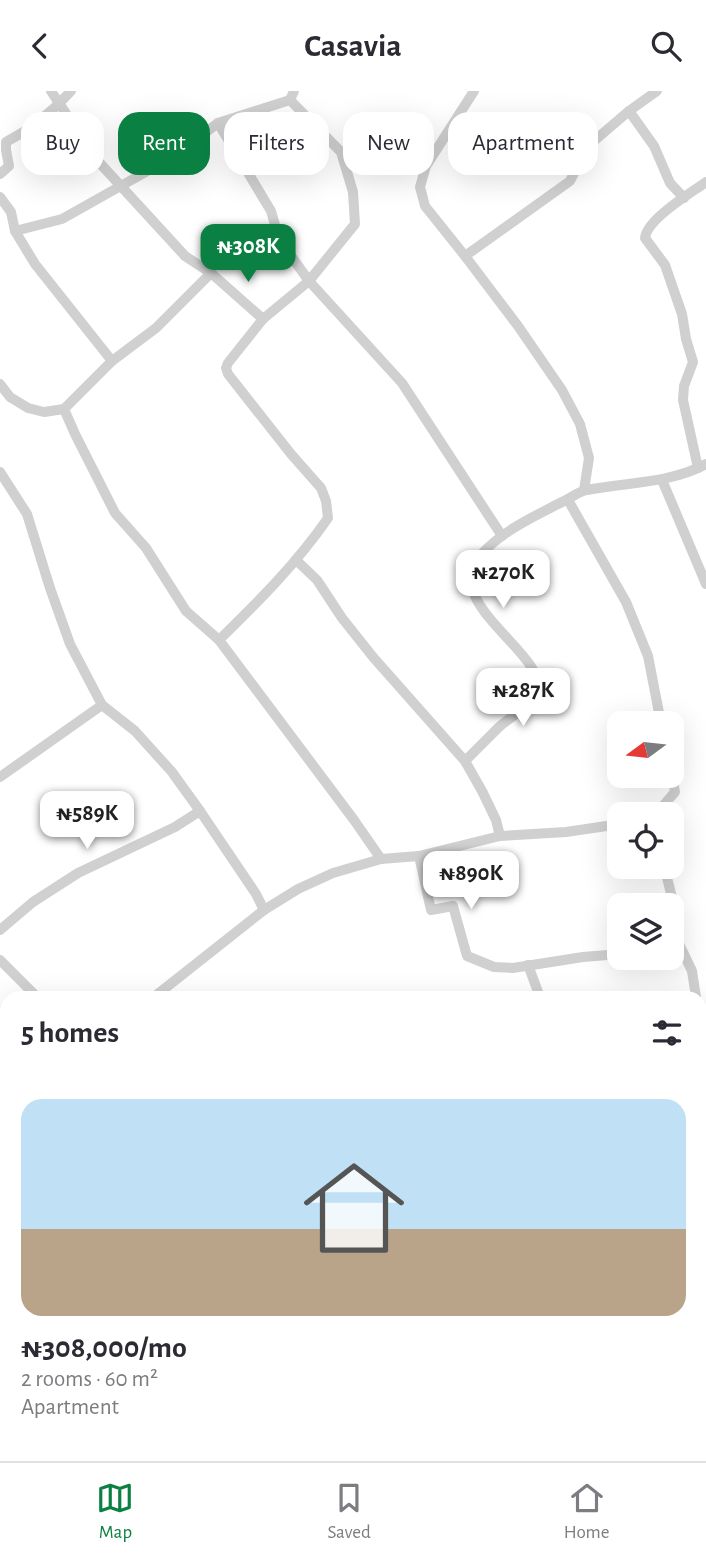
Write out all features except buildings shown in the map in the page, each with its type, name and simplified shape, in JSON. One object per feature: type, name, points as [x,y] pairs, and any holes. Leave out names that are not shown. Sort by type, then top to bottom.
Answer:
[{"type":"street","points":[[51,91],[96,159],[185,257],[211,273],[263,319]]},
{"type":"street","points":[[0,174],[9,166],[6,142],[27,131],[60,104],[71,91]]},
{"type":"street","points":[[474,91],[426,166],[420,187],[425,206],[518,326],[562,390],[580,424],[589,458],[584,490]]},
{"type":"street","points":[[465,256],[570,181],[588,146],[657,91]]},
{"type":"street","points":[[15,231],[62,219],[176,155],[218,123],[292,95],[341,152],[353,192],[355,224],[309,281],[263,319],[226,368],[291,454],[321,488],[328,518],[296,560],[219,640]]},
{"type":"street","points":[[629,111],[654,146],[670,183],[684,198]]},
{"type":"street","points":[[218,123],[271,211],[279,239],[309,281],[402,383],[502,536]]},
{"type":"street","points":[[466,761],[498,728],[532,700],[538,689],[538,678],[528,662],[492,622],[477,599],[471,581],[473,566],[480,555],[502,536],[584,490],[662,480],[702,466],[683,400],[684,386],[693,362],[682,314],[665,265],[645,238],[646,231],[655,221],[706,182]]},
{"type":"street","points":[[0,197],[11,212],[15,231],[35,264],[112,361]]},
{"type":"street","points":[[0,384],[5,399],[28,408],[44,412],[64,408],[112,361],[156,328],[211,273]]},
{"type":"street","points":[[64,408],[115,513],[146,548],[186,611],[219,640],[381,859]]},
{"type":"street","points":[[0,472],[27,514],[70,644],[102,705],[135,731],[172,772],[256,894],[264,910]]},
{"type":"street","points":[[662,480],[706,585]]},
{"type":"street","points":[[568,500],[626,602],[648,656],[659,711]]},
{"type":"street","points":[[296,560],[317,580],[342,618],[373,657],[466,761],[496,820],[500,836]]},
{"type":"street","points":[[0,777],[102,705]]},
{"type":"street","points":[[0,930],[33,902],[78,873],[175,827],[200,811]]},
{"type":"street","points":[[162,991],[264,910],[298,889],[333,873],[381,859],[419,856],[500,836],[566,832],[607,826]]},
{"type":"street","points":[[419,856],[431,910],[453,906],[467,956],[494,967],[513,968],[607,955]]},
{"type":"street","points":[[684,958],[692,971],[695,991]]},
{"type":"street","points":[[0,960],[31,991]]},
{"type":"street","points":[[528,965],[538,991]]}]
